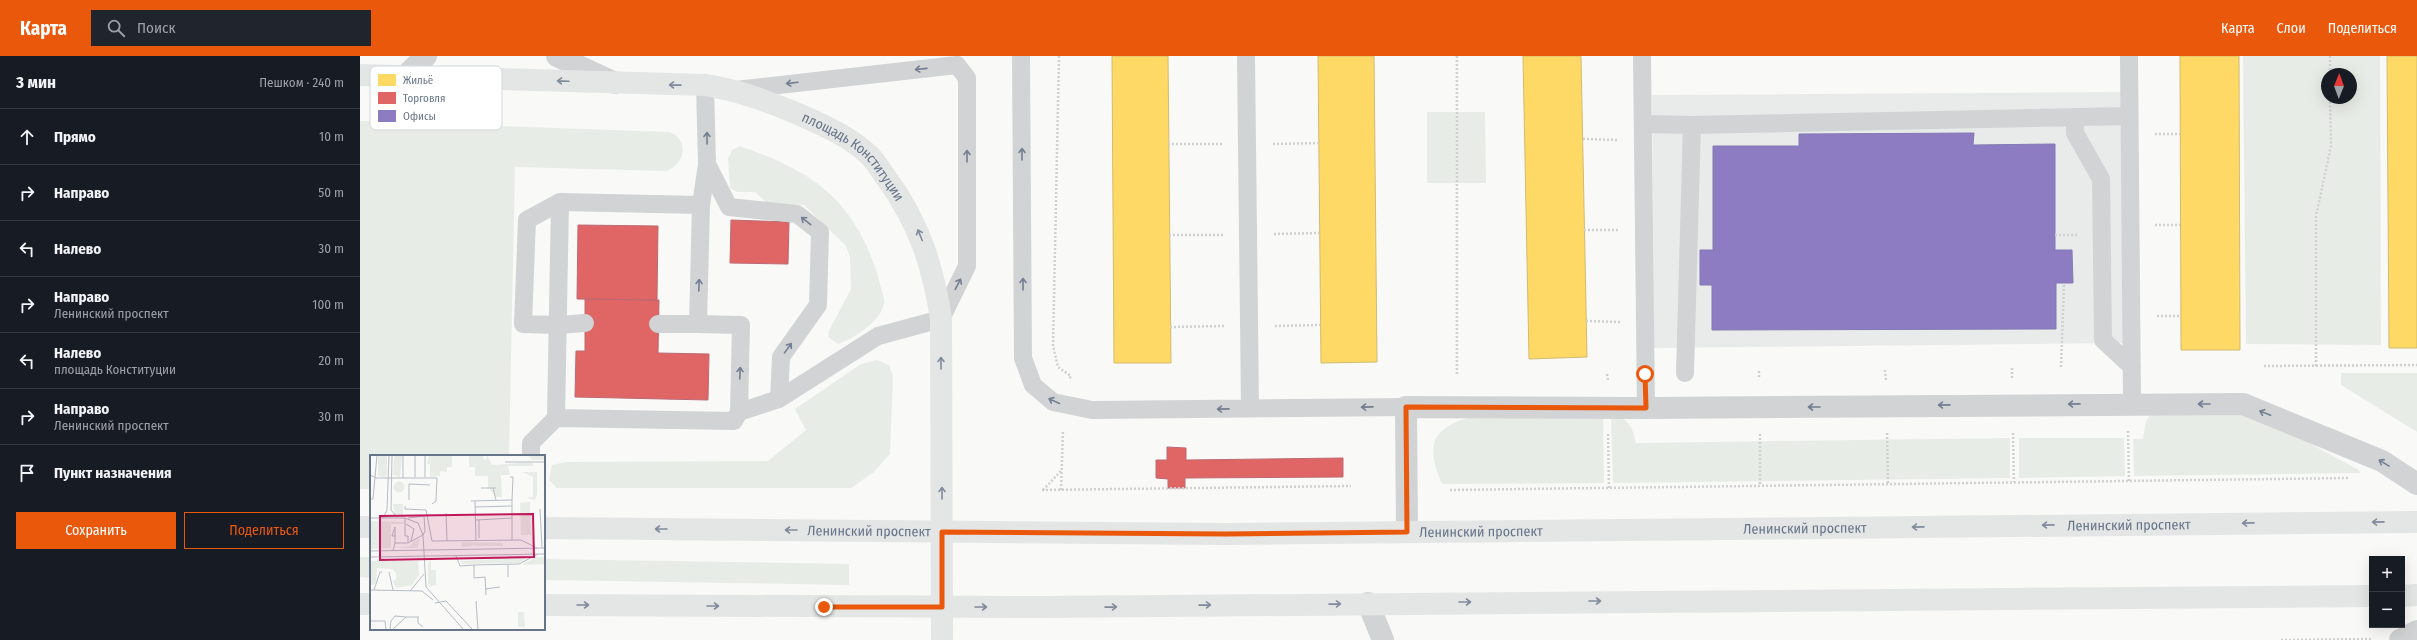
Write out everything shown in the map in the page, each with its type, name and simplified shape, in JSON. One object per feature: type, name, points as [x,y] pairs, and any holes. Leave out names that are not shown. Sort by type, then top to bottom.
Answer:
[{"type":"main road","name":"площадь Конституции","points":[[360,75],[370,75]]},
{"type":"main road","name":"площадь Конституции","points":[[502,79],[706,85],[736,90],[773,103],[832,129],[870,157],[902,199],[921,235],[936,286],[941,319],[942,640]]},
{"type":"main road","name":"Ленинский проспект","points":[[545,528],[1226,534],[2417,522]]},
{"type":"main road","points":[[2405,596],[2417,595]]},
{"type":"main road","points":[[545,605],[942,607],[2369,596]]},
{"type":"street","points":[[416,66],[426,56]]},
{"type":"street","points":[[557,56],[616,83]]},
{"type":"street","points":[[1407,532],[1406,407],[1646,408],[2243,404],[2382,461],[2417,484]]},
{"type":"street","points":[[1368,603],[1383,640]]},
{"type":"lane","points":[[1021,56],[1024,358],[1033,385],[1053,402],[1092,410],[1406,407]]},
{"type":"lane","points":[[1246,56],[1250,408]]},
{"type":"lane","points":[[1642,56],[1646,408]]},
{"type":"lane","points":[[2129,56],[2132,404]]},
{"type":"lane","points":[[736,90],[958,61],[967,78],[967,266],[941,319],[878,336],[778,399],[739,412]]},
{"type":"lane","points":[[698,324],[701,205],[707,164],[706,85]]},
{"type":"lane","points":[[1643,132],[1692,125],[2129,116]]},
{"type":"lane","points":[[2075,117],[2075,133],[2101,178],[2103,340],[2132,367]]},
{"type":"lane","points":[[1685,373],[1692,125]]},
{"type":"lane","points":[[707,164],[729,207],[797,214],[820,232],[818,305],[781,358],[778,399]]},
{"type":"lane","points":[[585,323],[558,325],[523,324],[527,220],[560,202],[701,205]]},
{"type":"lane","points":[[531,455],[531,443],[556,418],[560,202]]},
{"type":"lane","points":[[556,418],[734,421],[739,412],[741,325],[658,324]]},
{"type":"path","points":[[1059,56],[1053,346],[1058,366],[1071,376]]},
{"type":"path","points":[[1457,56],[1457,376]]},
{"type":"path","points":[[2330,56],[2330,68]]},
{"type":"path","points":[[2316,366],[2316,216],[2331,146],[2330,104]]},
{"type":"path","points":[[1583,139],[1643,132]]},
{"type":"path","points":[[1168,144],[1319,143]]},
{"type":"path","points":[[1584,230],[1644,230]]},
{"type":"path","points":[[1169,235],[1320,233]]},
{"type":"path","points":[[2056,235],[2066,235]]},
{"type":"path","points":[[2060,367],[2064,283]]},
{"type":"path","points":[[1586,321],[1645,322]]},
{"type":"path","points":[[1170,327],[1320,325]]},
{"type":"path","points":[[2264,366],[2417,365]]},
{"type":"path","points":[[1061,471],[1042,490],[1351,486]]},
{"type":"path","points":[[1450,490],[2356,478]]},
{"type":"path","points":[[2281,640],[2406,637]]},
{"type":"shaded area","points":[[2243,56],[2380,56],[2381,345],[2246,344]]},
{"type":"shaded area","points":[[2126,92],[2129,343],[1654,348],[1652,95]]},
{"type":"shaded area","points":[[1427,112],[1485,112],[1486,183],[1427,183]]},
{"type":"shaded area","points":[[360,121],[370,121],[370,130],[502,130],[502,126],[669,132],[676,135],[682,146],[681,158],[672,168],[666,171],[515,167],[509,455],[370,455],[370,489],[360,489]]},
{"type":"shaded area","points":[[740,146],[777,160],[811,179],[831,195],[849,215],[856,226],[869,250],[878,275],[884,301],[882,310],[873,323],[859,334],[838,344],[828,337],[829,331],[851,289],[850,257],[846,246],[804,205],[768,204],[755,192],[737,192],[730,188],[728,159],[732,150]]},
{"type":"shaded area","points":[[877,360],[889,365],[893,376],[890,454],[874,472],[851,488],[557,488],[549,480],[552,465],[567,462],[768,461],[806,430],[795,409],[861,364]]},
{"type":"shaded area","points":[[2341,373],[2417,373],[2417,432],[2341,385]]},
{"type":"shaded area","points":[[2223,409],[2274,424],[2357,469],[2361,473],[2134,476],[2133,439],[2143,439],[2146,421],[2150,415]]},
{"type":"shaded area","points":[[1603,415],[1604,483],[1442,484],[1437,471],[1433,449],[1435,441],[1440,433],[1447,427],[1471,417]]},
{"type":"shaded area","points":[[1611,415],[1622,418],[1629,424],[1636,443],[2010,438],[2010,478],[1613,483]]},
{"type":"shaded area","points":[[2019,438],[2124,438],[2125,476],[2019,478]]},
{"type":"shaded area","points":[[360,557],[370,557],[370,578],[360,577]]},
{"type":"shaded area","points":[[545,559],[849,564],[849,585],[545,580]]},
{"type":"building: Жильё","points":[[1112,56],[1168,56],[1171,363],[1114,363]]},
{"type":"building: Жильё","points":[[1318,56],[1374,56],[1377,362],[1321,363]]},
{"type":"building: Жильё","points":[[1523,56],[1581,56],[1587,357],[1529,359]]},
{"type":"building: Жильё","points":[[2180,56],[2239,56],[2240,350],[2181,350]]},
{"type":"building: Жильё","points":[[2387,56],[2417,56],[2417,348],[2389,348]]},
{"type":"building: Торговля","points":[[731,220],[789,222],[788,264],[730,263]]},
{"type":"building: Торговля","points":[[578,225],[658,226],[657,300],[577,299]]},
{"type":"building: Торговля","points":[[585,299],[659,300],[658,353],[709,354],[708,400],[575,397],[576,351],[585,351]]},
{"type":"building: Торговля","points":[[1167,447],[1186,448],[1186,460],[1343,458],[1343,477],[1185,478],[1185,488],[1168,488],[1168,479],[1156,478],[1156,460],[1167,460]]},
{"type":"building: Офисы","points":[[1974,133],[1973,145],[2055,144],[2055,250],[2072,250],[2073,283],[2056,283],[2056,329],[1712,330],[1712,285],[1700,285],[1700,250],[1713,250],[1713,146],[1799,146],[1799,134]]},
{"type":"route","points":[[824,607],[942,607],[942,532],[1226,534],[1407,532],[1406,407],[1646,408],[1645,374]]}]
